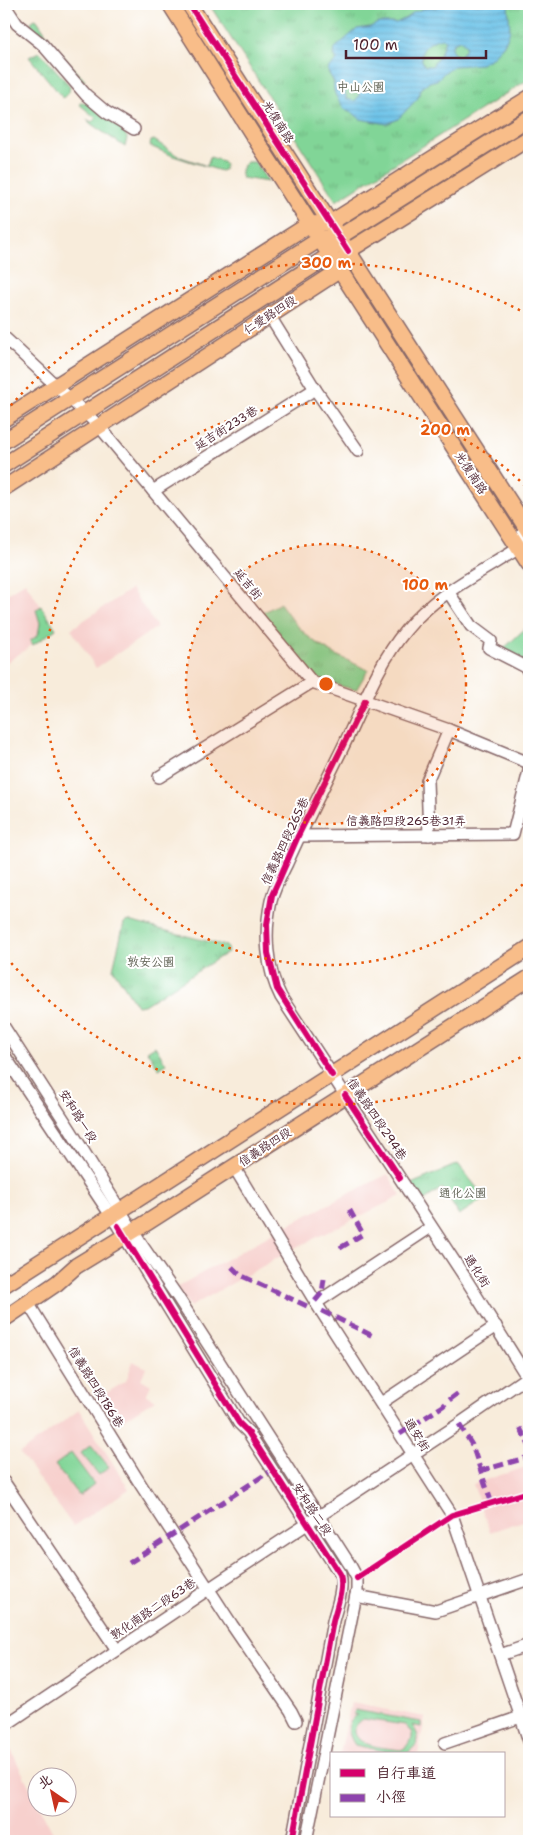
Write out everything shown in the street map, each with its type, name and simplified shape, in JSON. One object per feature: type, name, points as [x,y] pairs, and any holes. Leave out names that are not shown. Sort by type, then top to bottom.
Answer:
[{"type":"main road","name":"光復南路","points":[[170,4],[529,564]]},
{"type":"main road","name":"光復南路","points":[[189,4],[527,528]]},
{"type":"main road","points":[[4,418],[310,224],[330,223],[529,98]]},
{"type":"main road","points":[[4,442],[320,239],[339,237],[529,118]]},
{"type":"main road","points":[[340,270],[348,251],[529,138]]},
{"type":"main road","name":"仁愛路四段","points":[[4,465],[330,254],[339,237]]},
{"type":"main road","name":"仁愛路四段","points":[[4,488],[340,270]]},
{"type":"main road","name":"信義路四段","points":[[4,1319],[57,1283],[122,1224],[332,1075],[529,948]]},
{"type":"main road","name":"信義路四段","points":[[4,1285],[234,1167],[529,978]]},
{"type":"street","points":[[4,4],[17,24],[42,44],[86,95],[106,112],[134,129]]},
{"type":"street","points":[[269,315],[315,389],[358,451]]},
{"type":"street","name":"延吉街","points":[[4,337],[99,426],[312,682]]},
{"type":"street","name":"延吉街233巷","points":[[153,491],[315,389]]},
{"type":"street","points":[[519,548],[527,528]]},
{"type":"street","name":"信義路四段265巷","points":[[332,1075],[281,997],[272,974],[268,953],[267,924],[272,895],[298,836],[379,670],[406,629],[426,608],[519,548]]},
{"type":"street","points":[[448,593],[471,626],[491,642],[489,648],[526,667],[529,672]]},
{"type":"street","points":[[158,777],[312,682],[449,730],[529,763]]},
{"type":"street","points":[[429,835],[427,781],[449,730]]},
{"type":"street","name":"信義路四段265巷31弄","points":[[298,836],[513,834],[529,771]]},
{"type":"street","name":"安和路一段","points":[[4,1027],[122,1224]]},
{"type":"street","points":[[4,1055],[122,1224]]},
{"type":"street","name":"信義路四段294巷","points":[[332,1075],[400,1178]]},
{"type":"street","name":"通安街","points":[[234,1167],[316,1303],[382,1403],[452,1516],[500,1655],[525,1715],[529,1741]]},
{"type":"street","name":"通化街","points":[[400,1178],[528,1378]]},
{"type":"street","name":"安和路二段","points":[[122,1224],[182,1304],[352,1568],[358,1583],[306,1841]]},
{"type":"street","name":"安和路二段","points":[[122,1224],[239,1423],[248,1432],[340,1574],[342,1592],[331,1630],[292,1841]]},
{"type":"street","points":[[316,1303],[432,1227]]},
{"type":"street","name":"信義路四段186巷","points":[[28,1303],[141,1485],[296,1720]]},
{"type":"street","points":[[382,1403],[496,1326]]},
{"type":"street","name":"敦化南路二段63巷","points":[[4,1726],[528,1378]]},
{"type":"street","points":[[4,1482],[117,1650]]},
{"type":"street","points":[[356,1596],[436,1611],[529,1579]]},
{"type":"street","points":[[500,1655],[529,1646]]},
{"type":"street","points":[[445,1743],[525,1715]]},
{"type":"shaded area","points":[[25,582],[56,629],[4,664],[4,596]]},
{"type":"shaded area","points":[[131,589],[157,627],[96,668],[71,629]]},
{"type":"shaded area","points":[[388,1174],[401,1196],[295,1248],[190,1307],[177,1287],[284,1227]]},
{"type":"shaded area","points":[[133,1361],[146,1368],[141,1379],[151,1385],[146,1395],[155,1400],[120,1422],[113,1420],[100,1397],[126,1381]]},
{"type":"shaded area","points":[[79,1410],[129,1489],[73,1526],[20,1453]]},
{"type":"shaded area","points":[[529,1466],[529,1519],[490,1532],[473,1484]]},
{"type":"shaded area","points":[[351,1703],[425,1717],[418,1752],[340,1752]]},
{"type":"shaded area","points":[[4,1736],[28,1784],[28,1818],[45,1818],[57,1841],[4,1841]]},
{"type":"green space","name":"中山公園","points":[[209,4],[529,4],[529,79],[336,201]]},
{"type":"green space","points":[[35,19],[53,44],[85,81],[83,82],[48,42],[32,27],[31,22]]},
{"type":"green space","points":[[40,52],[70,86],[69,92],[63,98],[29,57]]},
{"type":"green space","points":[[82,102],[87,103],[124,131],[127,138],[125,147],[86,119],[92,122],[96,118],[79,104]]},
{"type":"green space","points":[[154,140],[178,156],[207,166],[210,157],[223,161],[225,165],[224,170],[221,171],[173,156],[150,146],[151,141]]},
{"type":"green space","points":[[247,162],[255,162],[268,182],[242,178],[242,169]]},
{"type":"green space","points":[[280,603],[308,637],[328,651],[368,670],[356,690],[313,679],[259,615]]},
{"type":"green space","points":[[41,606],[56,629],[33,645],[30,641],[38,635],[40,623],[36,610]]},
{"type":"green space","points":[[529,625],[529,665],[501,651]]},
{"type":"green space","name":"敦安公園","points":[[128,921],[226,946],[228,952],[144,1005],[137,1006],[113,969],[124,923]]},
{"type":"green space","points":[[155,1046],[166,1064],[159,1069],[147,1051]]},
{"type":"green space","name":"通化公園","points":[[458,1164],[485,1198],[459,1215],[442,1188],[423,1201],[411,1184]]},
{"type":"green space","points":[[91,1445],[109,1467],[99,1475],[81,1453]]},
{"type":"green space","points":[[71,1453],[94,1484],[79,1496],[55,1465]]},
{"type":"green space","points":[[355,1710],[421,1722],[421,1727],[412,1725],[417,1734],[418,1741],[408,1752],[388,1752],[355,1745],[349,1733],[349,1724],[358,1715],[354,1714]],"holes":[[[363,1719],[405,1725],[412,1733],[412,1738],[406,1747],[401,1750],[367,1744],[357,1737],[355,1730],[358,1723]]]},
{"type":"water","points":[[441,4],[508,4],[510,30],[506,41],[492,58],[481,64],[455,66],[437,80],[429,82],[421,88],[418,98],[398,119],[387,124],[360,119],[352,112],[344,109],[335,94],[334,82],[328,72],[329,67],[337,60],[334,54],[335,48],[357,29],[370,27],[378,23],[396,23],[414,12],[425,8],[437,7]],"holes":[[[442,38],[445,40],[440,55],[432,66],[425,66],[422,61],[422,52],[428,44]],[[460,40],[466,45],[465,50],[460,56],[454,54],[451,49],[453,43]],[[354,86],[359,90],[359,96],[355,101],[347,99],[345,93],[347,88]]]},
{"type":"marked path","points":[[340,1248],[363,1234],[348,1207]]},
{"type":"marked path","points":[[232,1267],[240,1275],[309,1307]]},
{"type":"marked path","points":[[315,1301],[322,1293],[324,1279]]},
{"type":"marked path","points":[[322,1311],[375,1337]]},
{"type":"marked path","points":[[400,1434],[443,1406],[461,1391]]},
{"type":"marked path","points":[[459,1424],[472,1445],[492,1504]]},
{"type":"marked path","points":[[520,1428],[529,1445]]},
{"type":"marked path","points":[[480,1471],[529,1457]]},
{"type":"marked path","points":[[129,1563],[272,1470]]},
{"type":"cycle path","points":[[189,4],[348,251]]},
{"type":"cycle path","points":[[332,1075],[277,989],[268,953],[267,924],[272,895],[298,836],[365,701]]},
{"type":"cycle path","points":[[345,1095],[400,1178]]},
{"type":"cycle path","points":[[118,1226],[239,1423],[248,1432],[340,1574],[341,1592],[333,1621],[292,1841]]},
{"type":"cycle path","points":[[357,1578],[452,1515],[529,1492]]}]
